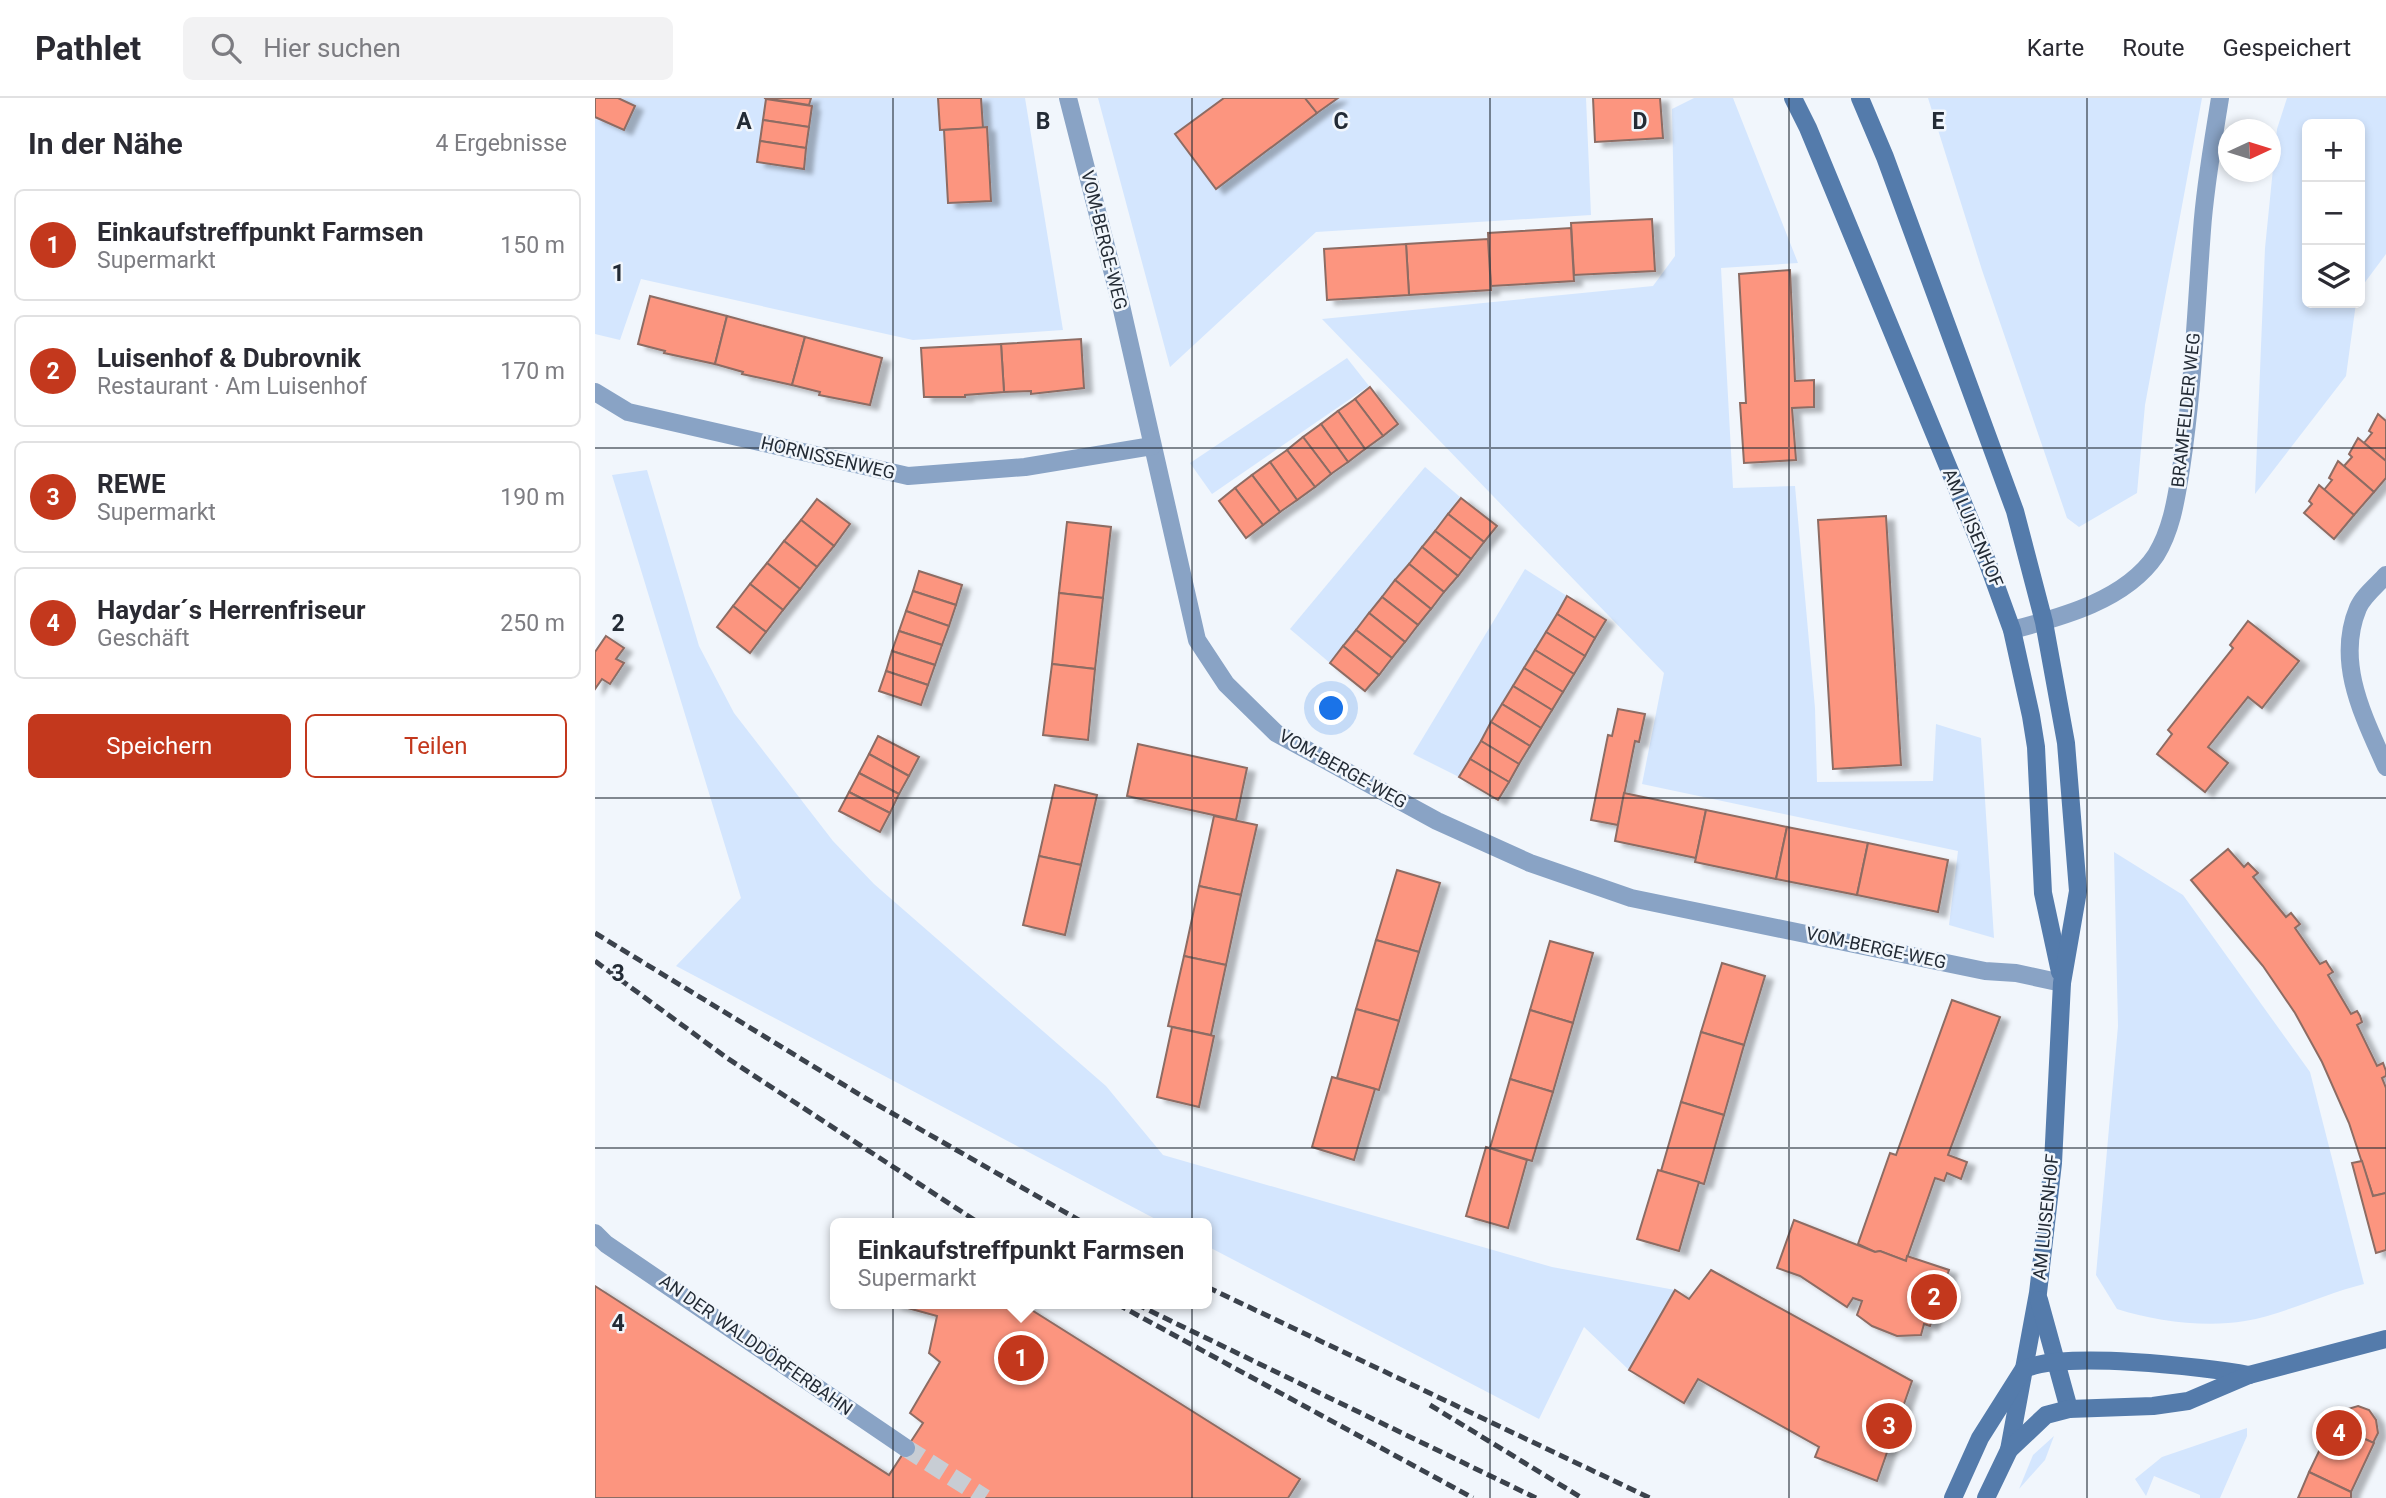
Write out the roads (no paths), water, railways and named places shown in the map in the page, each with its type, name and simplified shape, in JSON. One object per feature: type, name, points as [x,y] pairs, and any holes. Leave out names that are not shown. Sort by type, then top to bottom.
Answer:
[{"type":"main road","name":"AM LUISENHOF","points":[[1793,98],[1808,128],[1982,548],[2013,630],[2036,747],[2043,893],[2062,983]]},
{"type":"main road","name":"AM LUISENHOF","points":[[1860,98],[2015,511],[2044,622],[2066,743],[2078,891],[2062,983],[2053,1163],[2038,1293],[2009,1450]]},
{"type":"main road","points":[[2038,1293],[2069,1409]]},
{"type":"main road","points":[[1986,1498],[2009,1450],[2039,1419],[2069,1409],[2153,1406],[2188,1401],[2249,1375],[2386,1339]]},
{"type":"main road","points":[[1953,1498],[1980,1438],[2023,1370],[2057,1362],[2186,1364],[2249,1375]]},
{"type":"street","name":"VOM-BERGE-WEG","points":[[1068,98],[1120,301],[1197,640],[1226,684],[1276,733],[1475,840],[1530,863],[1631,898],[1985,971],[2016,973],[2062,983]]},
{"type":"street","name":"BRAMFELDER WEG","points":[[2013,630],[2044,622],[2112,595],[2137,576],[2155,556],[2168,532],[2186,435],[2202,226],[2220,98]]},
{"type":"street","name":"HORNISSENWEG","points":[[595,392],[628,412],[908,476],[1025,467],[1152,446]]},
{"type":"street","points":[[2386,575],[2358,606],[2347,653],[2360,709],[2386,767]]},
{"type":"street","name":"AN DER WALDDÖRFERBAHN","points":[[599,1239],[906,1448]]},
{"type":"tunnel","points":[[906,1448],[985,1498]]},
{"type":"railway","points":[[595,933],[862,1096],[1075,1218]]},
{"type":"railway","points":[[595,961],[727,1058],[971,1218]]},
{"type":"railway","points":[[1212,1289],[1650,1498]]},
{"type":"railway","points":[[1126,1309],[1473,1498]]},
{"type":"railway","points":[[1146,1309],[1536,1498]]},
{"type":"railway","points":[[1430,1405],[1582,1498]]},
{"type":"place","name":"Luisenhof & Dubrovnik","points":[[1934,1297]]},
{"type":"place","name":"Einkaufstreffpunkt Farmsen","points":[[1021,1358]]},
{"type":"place","name":"REWE","points":[[1889,1426]]},
{"type":"place","name":"Haydar´s Herrenfriseur","points":[[2339,1433]]}]
